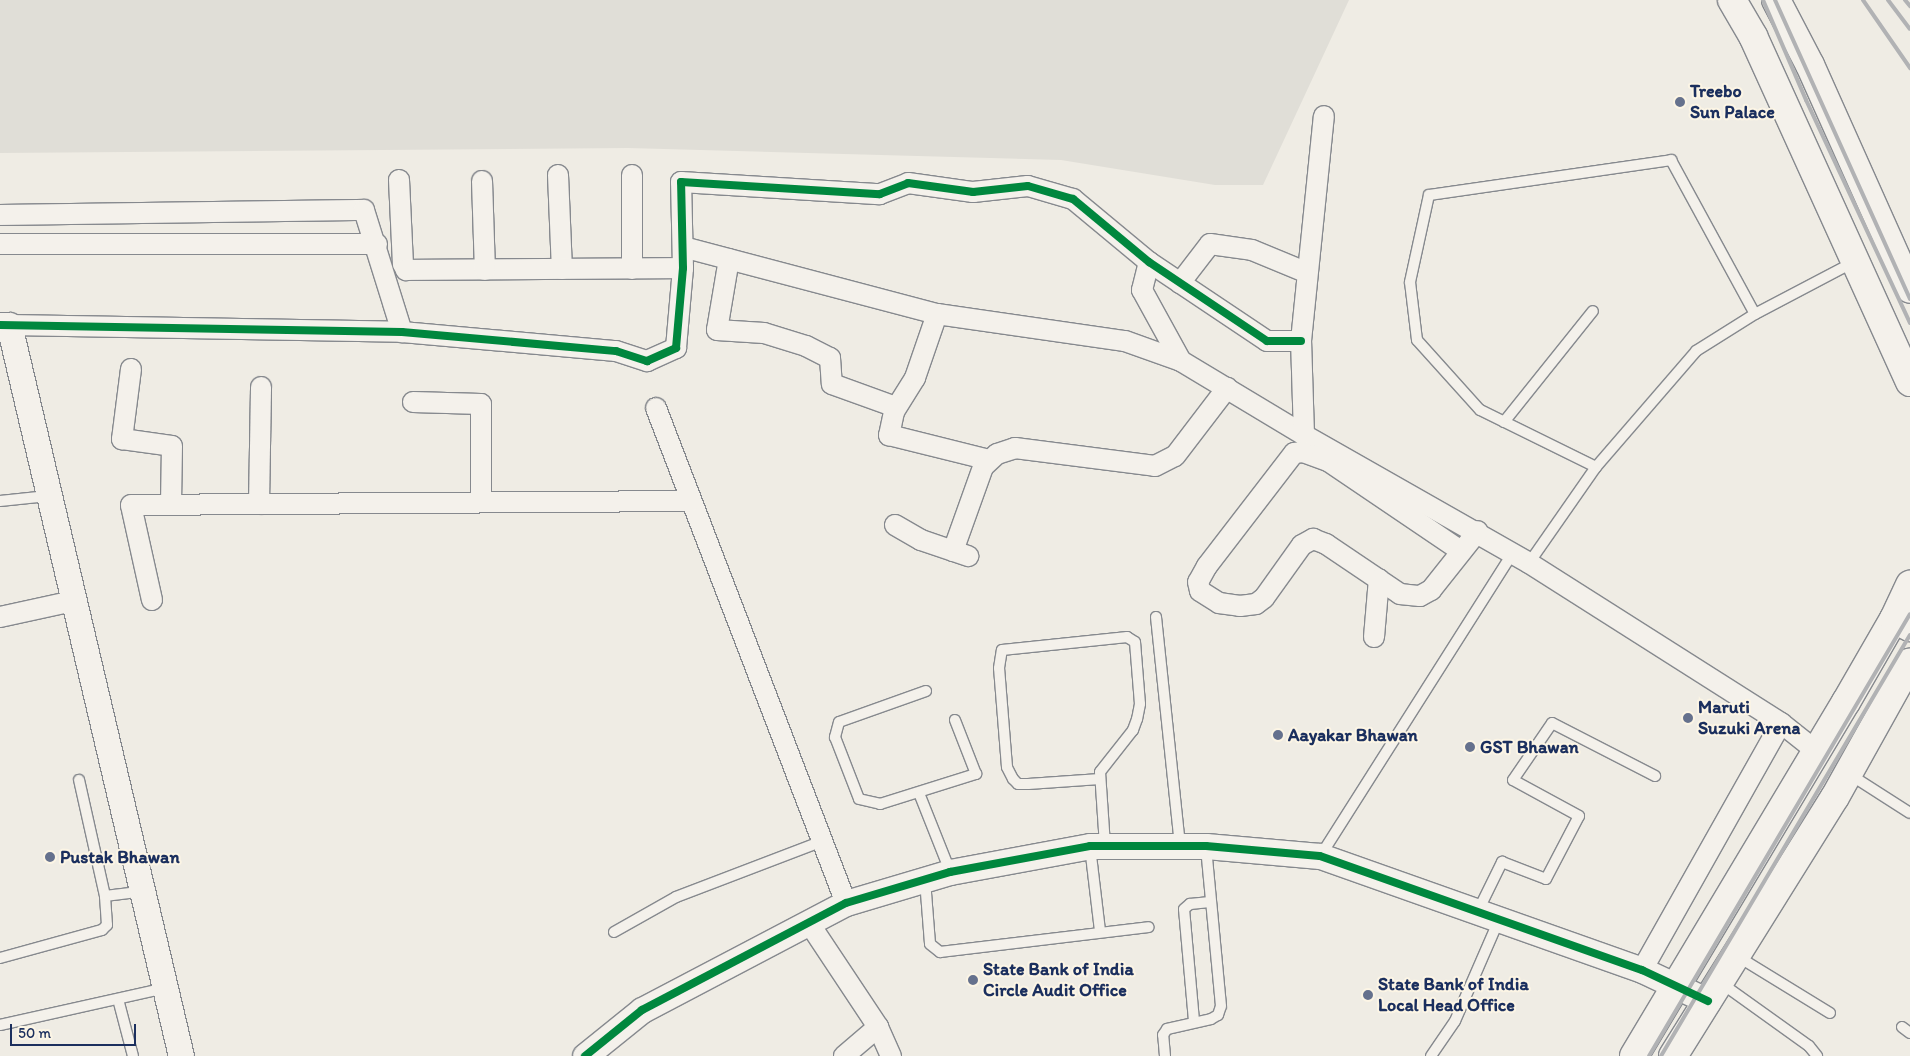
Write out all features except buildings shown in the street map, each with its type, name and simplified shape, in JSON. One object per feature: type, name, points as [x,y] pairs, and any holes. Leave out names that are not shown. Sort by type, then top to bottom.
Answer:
[{"type":"main road","points":[[1732,0],[1753,36],[1910,382]]},
{"type":"main road","points":[[1776,0],[1810,65],[1910,289]]},
{"type":"main road","points":[[1634,1056],[1815,750],[1902,623],[1910,584]]},
{"type":"main road","points":[[1673,1056],[1848,774],[1910,662]]},
{"type":"street","points":[[1304,435],[1301,341],[1306,272],[1324,116]]},
{"type":"street","points":[[558,175],[562,270]]},
{"type":"street","points":[[632,175],[632,269]]},
{"type":"street","points":[[400,180],[403,264],[406,270],[683,268]]},
{"type":"street","points":[[482,180],[485,270]]},
{"type":"street","points":[[181,1056],[144,891],[48,496],[4,325],[402,332],[616,351],[647,361],[676,348],[683,268],[681,182],[880,194],[908,183],[973,192],[1028,186],[1073,199],[1149,262],[1267,341],[1301,341]]},
{"type":"street","points":[[0,215],[364,210],[377,244],[402,332]]},
{"type":"street","points":[[0,244],[377,244]]},
{"type":"street","points":[[1180,283],[1210,244],[1252,250],[1306,272]]},
{"type":"street","points":[[683,247],[937,314],[1125,341],[1180,361],[1304,435],[1478,531],[1781,723],[1815,750]]},
{"type":"street","points":[[729,259],[717,330],[764,333],[806,346],[830,358],[832,384],[896,408]]},
{"type":"street","points":[[1149,262],[1142,290],[1180,361]]},
{"type":"street","points":[[937,314],[915,378],[896,408],[889,432],[893,437],[990,460]]},
{"type":"street","points":[[131,369],[122,439],[172,446],[171,505]]},
{"type":"street","points":[[259,504],[261,387]]},
{"type":"street","points":[[895,525],[921,540],[960,554],[977,481],[990,460],[997,454],[1015,448],[1161,464],[1175,456],[1227,388]]},
{"type":"street","points":[[413,402],[481,404],[481,502]]},
{"type":"street","points":[[656,408],[846,903]]},
{"type":"street","points":[[1461,551],[1328,461],[1303,452],[1294,453],[1206,566],[1198,582],[1200,591],[1219,603],[1240,606],[1256,604],[1264,598],[1302,545],[1313,539],[1326,544],[1400,594],[1420,596],[1431,590],[1478,531]]},
{"type":"street","points":[[152,600],[130,505],[691,501]]},
{"type":"street","points":[[1374,637],[1379,580]]},
{"type":"street","points":[[0,617],[73,601]]},
{"type":"street","points":[[1642,970],[1781,723]]},
{"type":"street","points":[[585,1056],[642,1010],[846,903],[950,872],[1098,846],[1206,846],[1320,856],[1642,970],[1676,984],[1714,991]]},
{"type":"street","points":[[809,923],[878,1028],[891,1056]]},
{"type":"street","points":[[844,1056],[878,1028]]},
{"type":"lane","points":[[1596,467],[1480,410],[1417,340],[1410,282],[1429,195],[1671,160],[1755,314]]},
{"type":"lane","points":[[1320,856],[1521,558],[1696,351],[1755,314],[1856,262]]},
{"type":"lane","points":[[1504,422],[1593,311]]},
{"type":"lane","points":[[0,501],[48,496]]},
{"type":"lane","points":[[1156,617],[1180,846]]},
{"type":"lane","points":[[1100,779],[1028,784],[1018,784],[1012,779],[1007,767],[999,668],[1002,650],[1127,637],[1135,642],[1140,704],[1137,719],[1133,730],[1102,766],[1100,779],[1098,846],[1100,931]]},
{"type":"lane","points":[[926,691],[839,722],[834,730],[859,800],[880,804],[976,774],[955,720]]},
{"type":"lane","points":[[1431,1056],[1455,1021],[1488,916],[1502,862],[1546,879],[1579,816],[1513,780],[1552,722],[1655,776]]},
{"type":"lane","points":[[1848,774],[1910,813]]},
{"type":"lane","points":[[0,958],[102,930],[109,917],[79,780]]},
{"type":"lane","points":[[919,792],[950,872]]},
{"type":"lane","points":[[614,932],[676,897],[822,841]]},
{"type":"lane","points":[[1160,1056],[1165,1056],[1163,1035],[1167,1029],[1194,1020],[1218,1015],[1221,1006],[1206,846]]},
{"type":"lane","points":[[925,880],[930,944],[940,952],[1100,931],[1149,927]]},
{"type":"lane","points":[[105,896],[144,891]]},
{"type":"lane","points":[[1194,1020],[1184,909],[1190,904],[1210,902]]},
{"type":"lane","points":[[1737,955],[1830,1013]]},
{"type":"lane","points":[[0,1025],[167,987]]},
{"type":"lane","points":[[1714,991],[1809,1046],[1818,1056]]},
{"type":"lane","points":[[118,999],[133,1056]]},
{"type":"shaded area","points":[[0,0],[1349,0],[1263,185],[1215,185],[1061,160],[628,148],[0,153]]},
{"type":"railway","points":[[1763,0],[1806,100],[1910,323]]},
{"type":"railway","points":[[1775,0],[1910,299]]},
{"type":"railway","points":[[1863,0],[1910,68]]},
{"type":"railway","points":[[1888,0],[1910,29]]},
{"type":"railway","points":[[1905,0],[1910,6]]},
{"type":"railway","points":[[1649,1056],[1910,614]]},
{"type":"railway","points":[[1661,1056],[1910,635]]},
{"type":"cycle path","points":[[0,325],[402,332],[616,351],[647,361],[676,348],[683,268],[681,182],[880,194],[908,183],[973,192],[1028,186],[1073,199],[1149,262],[1267,341],[1301,341]]},
{"type":"cycle path","points":[[585,1056],[642,1010],[846,903],[950,872],[1090,846],[1206,846],[1320,856],[1642,970],[1708,1001]]},
{"type":"place","name":"Treebo Sun Palace","points":[[1680,102]]},
{"type":"place","name":"Maruti Suzuki Arena","points":[[1688,718]]},
{"type":"place","name":"Aayakar Bhawan","points":[[1278,735]]},
{"type":"place","name":"GST Bhawan","points":[[1470,747]]},
{"type":"place","name":"Pustak Bhawan","points":[[50,857]]},
{"type":"place","name":"State Bank of India Circle Audit Office","points":[[973,980]]},
{"type":"place","name":"State Bank of India Local Head Office","points":[[1368,995]]}]
